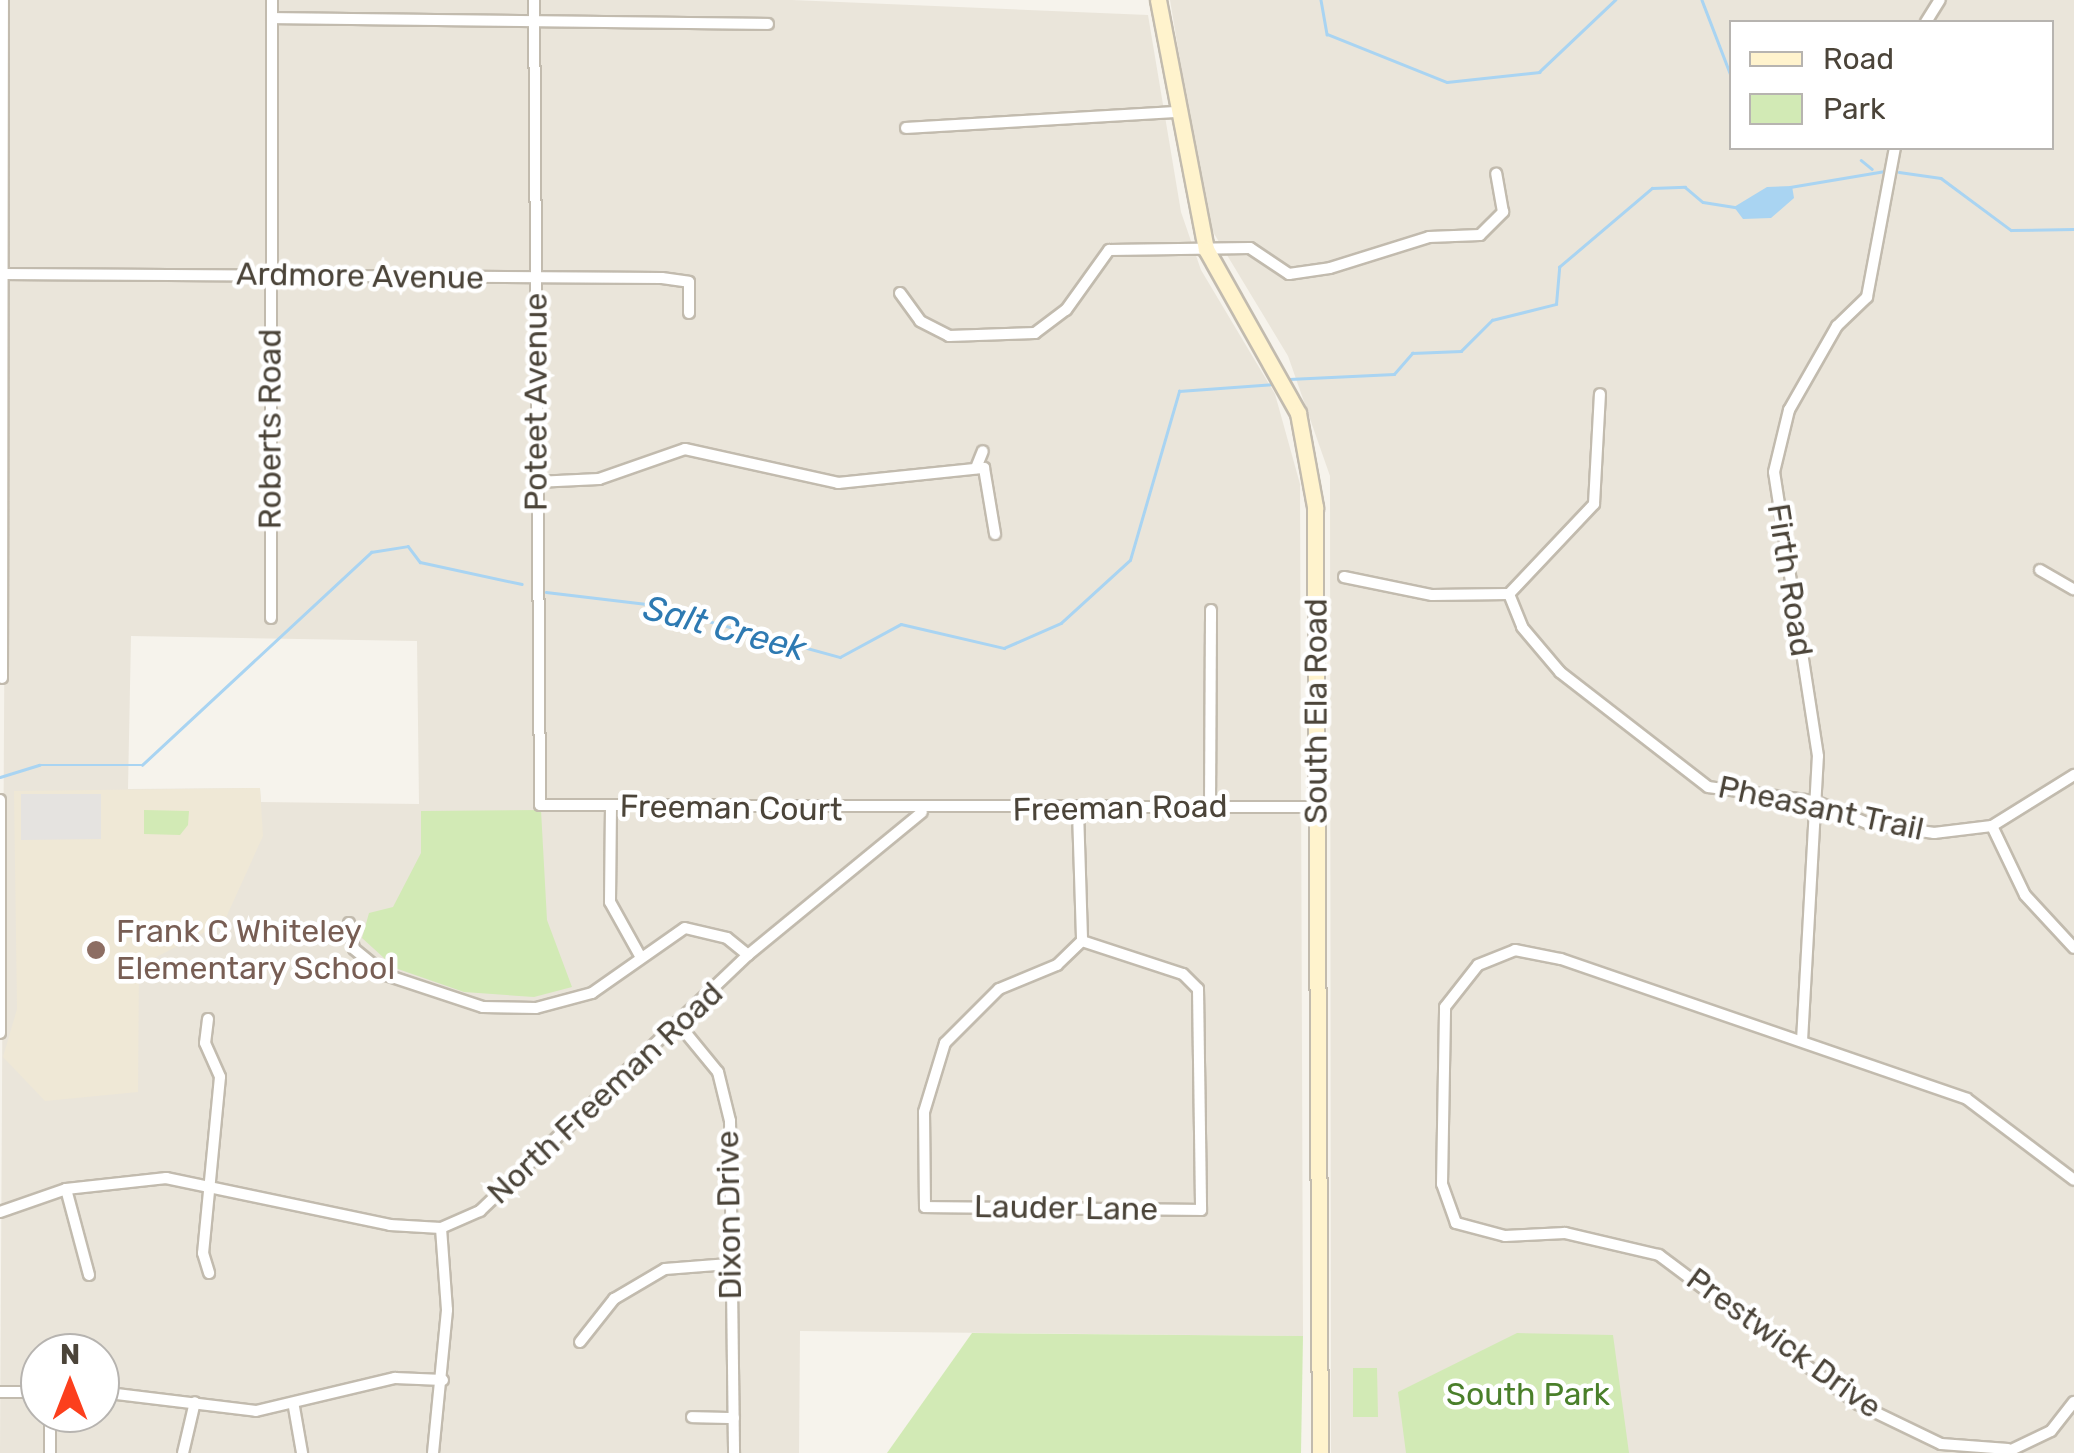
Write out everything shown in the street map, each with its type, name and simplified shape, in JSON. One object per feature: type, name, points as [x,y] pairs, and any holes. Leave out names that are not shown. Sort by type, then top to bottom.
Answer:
[{"type":"main road","name":"South Ela Road","points":[[1158,0],[1175,112],[1206,248],[1298,413],[1315,507],[1320,1453]]},
{"type":"street","points":[[2,678],[3,0]]},
{"type":"street","name":"Roberts Road","points":[[271,618],[272,0]]},
{"type":"street","name":"Poteet Avenue","points":[[534,0],[540,804]]},
{"type":"street","points":[[272,18],[768,24]]},
{"type":"street","points":[[906,128],[1175,112]]},
{"type":"street","name":"Firth Road","points":[[1802,1041],[1818,756],[1774,472],[1789,410],[1837,326],[1868,297],[1895,150]]},
{"type":"street","points":[[900,293],[920,321],[949,336],[1035,332],[1066,310],[1109,250],[1250,248],[1289,274],[1429,236],[1480,235],[1502,212],[1496,174]]},
{"type":"street","name":"Ardmore Avenue","points":[[2,274],[688,282],[689,313]]},
{"type":"street","points":[[1344,577],[1432,595],[1509,594],[1594,504],[1600,394]]},
{"type":"street","points":[[536,482],[599,479],[685,449],[838,483],[976,468]]},
{"type":"street","points":[[976,468],[983,451]]},
{"type":"street","points":[[976,468],[989,486],[995,534]]},
{"type":"street","points":[[2040,570],[2074,590]]},
{"type":"street","name":"Pheasant Trail","points":[[1509,594],[1522,627],[1560,672],[1708,787],[1815,801],[1869,824],[1934,833],[1992,826]]},
{"type":"street","points":[[1210,807],[1211,610]]},
{"type":"street","points":[[2074,776],[1992,826],[2026,895],[2074,948]]},
{"type":"street","points":[[0,1033],[1,800]]},
{"type":"street","name":"Freeman Court","points":[[540,804],[922,811]]},
{"type":"street","points":[[610,806],[610,902],[639,954]]},
{"type":"street","name":"Freeman Road","points":[[922,811],[1316,807]]},
{"type":"street","name":"North Freeman Road","points":[[440,1228],[480,1211],[681,1027],[748,955],[922,811]]},
{"type":"street","points":[[1078,811],[1082,941]]},
{"type":"street","points":[[349,923],[354,949],[386,975],[483,1007],[536,1008],[592,993],[675,930],[697,928],[748,955]]},
{"type":"street","name":"Lauder Lane","points":[[1082,941],[1182,974],[1198,989],[1201,1210],[925,1207],[924,1112],[944,1043],[999,989],[1057,965],[1082,941]]},
{"type":"street","name":"Prestwick Drive","points":[[1802,1041],[1561,960],[1515,950],[1478,965],[1449,996],[1441,1044],[1442,1184],[1456,1223],[1505,1236],[1565,1233],[1658,1255],[1858,1404],[1941,1444],[2006,1451]]},
{"type":"street","points":[[208,1018],[204,1042],[220,1077],[214,1184],[202,1253],[209,1273]]},
{"type":"street","name":"Dixon Drive","points":[[681,1027],[718,1072],[730,1122],[728,1264],[734,1453]]},
{"type":"street","points":[[1802,1041],[1967,1098],[2074,1180]]},
{"type":"street","points":[[0,1212],[66,1189],[152,1178],[214,1184],[440,1228],[444,1380],[433,1453]]},
{"type":"street","points":[[66,1189],[89,1275]]},
{"type":"street","points":[[580,1342],[614,1299],[665,1268],[728,1264]]},
{"type":"street","points":[[120,1394],[294,1408],[394,1378],[444,1380]]},
{"type":"street","points":[[183,1453],[194,1402]]},
{"type":"street","points":[[2006,1451],[2051,1431],[2074,1402]]},
{"type":"street","points":[[294,1408],[302,1453]]},
{"type":"street","points":[[692,1417],[734,1418]]},
{"type":"shaded area","points":[[8,0],[792,0],[1148,15],[1181,212],[1201,270],[1275,394],[1300,484],[1303,1336],[800,1331],[799,1453],[0,1453]],"holes":[[[131,636],[417,641],[419,804],[261,802],[260,788],[128,789]]]},
{"type":"shaded area","points":[[1170,0],[2074,0],[2074,1453],[1331,1453],[1330,476],[1288,356],[1207,222]]},
{"type":"shaded area","name":"Frank C Whiteley Elementary School","points":[[260,788],[263,836],[224,922],[139,966],[138,1092],[45,1101],[3,1057],[17,1009],[14,791]]},
{"type":"shaded area","points":[[21,794],[101,794],[101,839],[21,840]]},
{"type":"green space","points":[[144,810],[189,811],[188,825],[180,835],[144,834]]},
{"type":"green space","points":[[541,810],[547,920],[572,987],[534,997],[464,992],[395,968],[362,938],[369,913],[393,907],[421,853],[421,811]]},
{"type":"green space","points":[[972,1333],[1303,1336],[1301,1453],[887,1453]]},
{"type":"green space","name":"South Park","points":[[1517,1333],[1613,1335],[1629,1453],[1406,1453],[1398,1392]]},
{"type":"green space","points":[[1353,1368],[1377,1368],[1378,1417],[1353,1417]]},
{"type":"water","points":[[1792,186],[1794,198],[1771,218],[1743,219],[1734,207],[1767,187]]},
{"type":"waterway","points":[[1321,0],[1327,34],[1447,82],[1539,72],[1615,0]]},
{"type":"waterway","points":[[1702,0],[1729,70]]},
{"type":"waterway","points":[[1861,160],[1872,169]]},
{"type":"waterway","name":"Salt Creek","points":[[1790,187],[1885,171]]},
{"type":"waterway","name":"Salt Creek","points":[[1899,172],[1941,178],[2011,230],[2074,229]]},
{"type":"waterway","name":"Salt Creek","points":[[1289,379],[1394,374],[1412,353],[1461,351],[1492,320],[1556,304],[1559,267],[1652,188],[1685,187],[1703,202],[1736,207]]},
{"type":"waterway","name":"Salt Creek","points":[[546,592],[646,604],[840,657],[901,624],[1004,648],[1061,623],[1130,560],[1179,391],[1274,384]]},
{"type":"waterway","name":"Salt Creek","points":[[0,777],[39,765],[142,765],[371,552],[408,546],[420,562],[522,584]]},
{"type":"place","name":"Frank C Whiteley Elementary School","points":[[96,950]]}]
